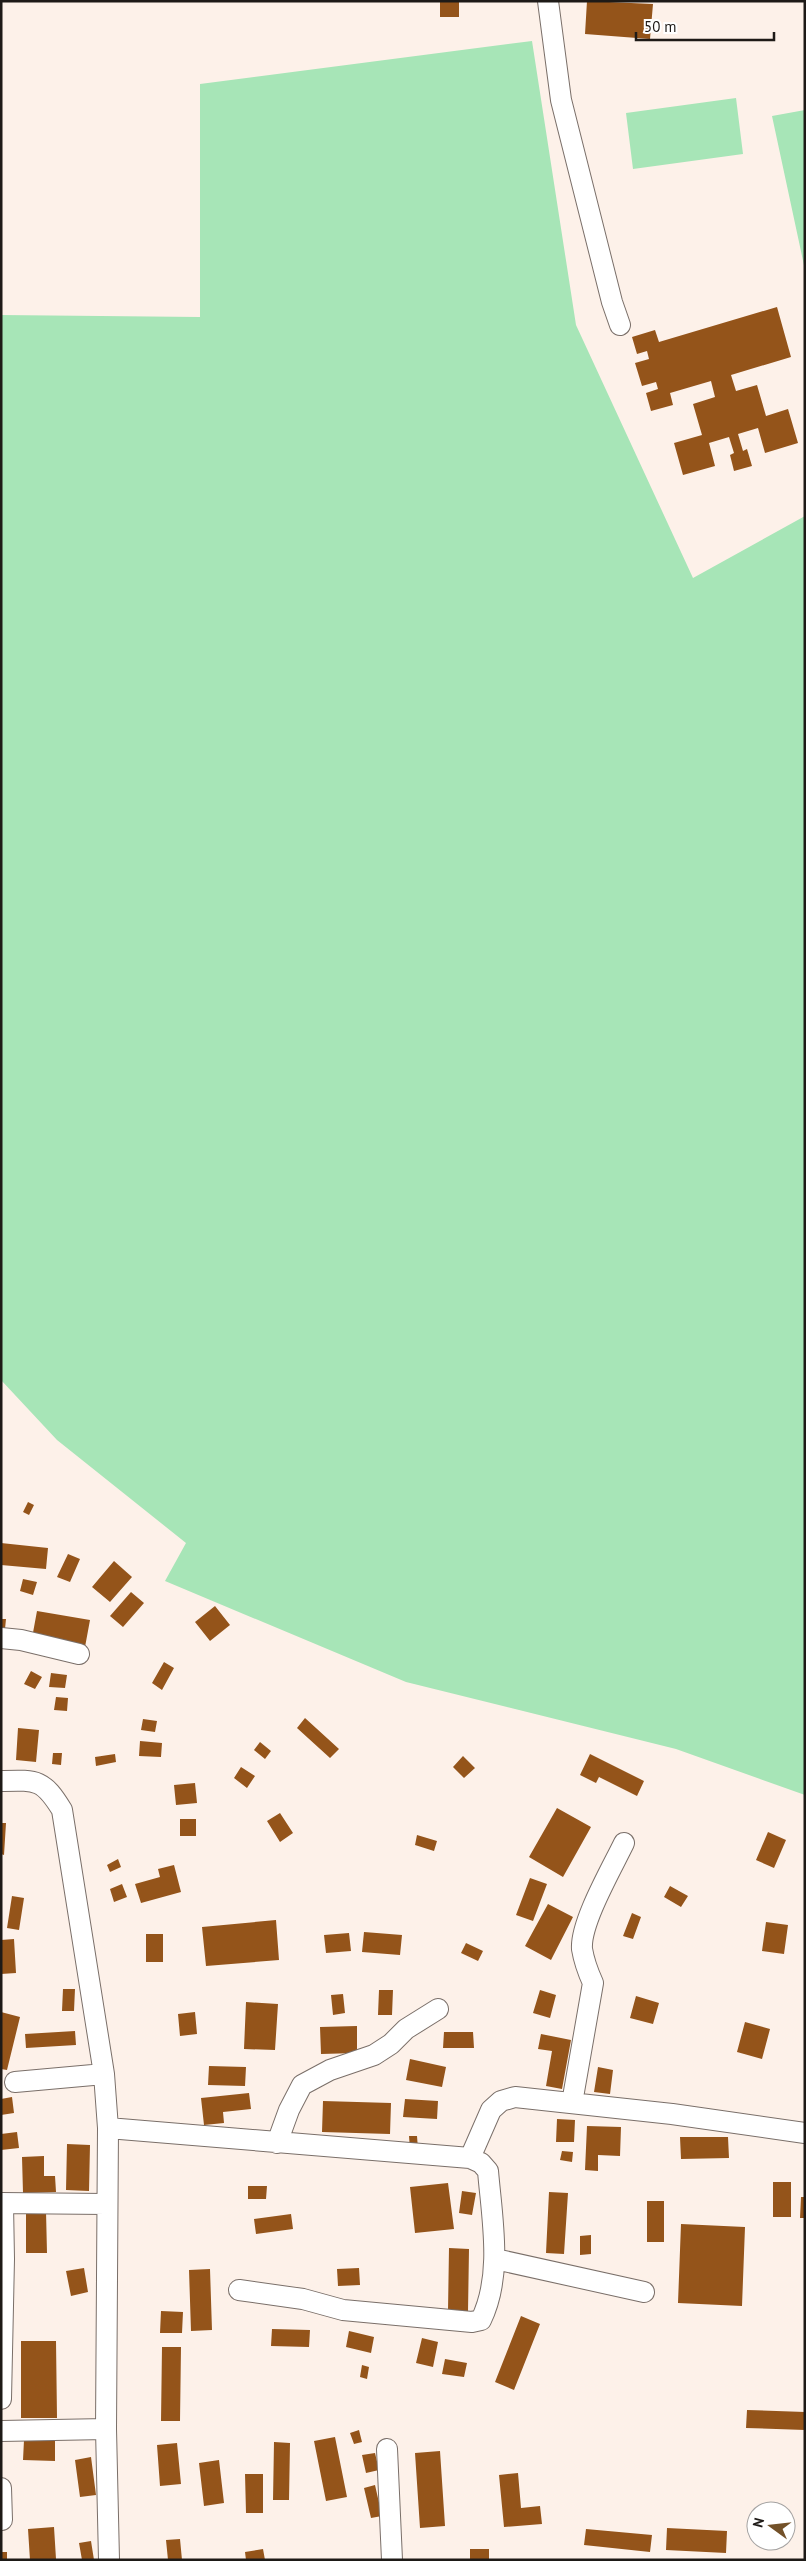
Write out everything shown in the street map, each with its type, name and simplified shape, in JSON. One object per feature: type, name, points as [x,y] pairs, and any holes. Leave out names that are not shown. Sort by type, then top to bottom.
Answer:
[{"type":"street","points":[[548,1],[561,100],[612,302],[620,325]]},
{"type":"street","points":[[1,1638],[21,1640],[79,1654]]},
{"type":"street","points":[[1,1781],[30,1780],[50,1789],[62,1810],[104,2074],[108,2128],[106,2429],[109,2560]]},
{"type":"street","points":[[572,2103],[593,1983],[585,1965],[582,1947],[591,1910],[624,1844]]},
{"type":"street","points":[[277,2143],[289,2110],[302,2085],[330,2070],[374,2055],[391,2044],[406,2029],[438,2009]]},
{"type":"street","points":[[15,2082],[104,2074]]},
{"type":"street","points":[[470,2158],[491,2110],[501,2101],[515,2097],[672,2114],[805,2133]]},
{"type":"street","points":[[108,2128],[470,2158],[481,2163],[488,2171],[495,2259],[485,2311],[481,2320],[472,2322],[343,2310],[303,2299],[239,2290]]},
{"type":"street","points":[[1,2398],[4,2259],[2,2204],[106,2204]]},
{"type":"street","points":[[495,2259],[531,2268],[551,2269],[644,2292]]},
{"type":"street","points":[[1,2431],[106,2429]]},
{"type":"street","points":[[387,2449],[392,2560]]},
{"type":"street","points":[[1,2488],[2,2520]]},
{"type":"green space","points":[[532,41],[576,325],[693,578],[805,516],[805,1795],[676,1749],[406,1682],[165,1581],[186,1543],[57,1440],[1,1380],[1,315],[200,317],[200,84]]},
{"type":"green space","points":[[736,98],[743,154],[633,169],[626,113]]},
{"type":"green space","points":[[805,110],[805,270],[772,116]]},
{"type":"building","points":[[440,1],[459,1],[459,17],[440,17]]},
{"type":"building","points":[[587,1],[653,4],[650,39],[585,34]]},
{"type":"building","points":[[777,307],[791,357],[731,375],[736,391],[757,385],[766,416],[788,409],[798,443],[765,453],[758,428],[738,434],[743,451],[747,449],[752,466],[734,471],[730,455],[734,453],[729,437],[709,443],[715,466],[683,475],[674,443],[702,435],[693,404],[715,397],[711,381],[670,393],[673,405],[651,411],[646,393],[658,389],[656,382],[642,386],[635,363],[649,359],[647,351],[637,354],[632,337],[655,330],[659,342]]},
{"type":"building","points":[[28,1502],[34,1505],[29,1515],[23,1512]]},
{"type":"building","points":[[1,1543],[48,1548],[46,1569],[1,1565]]},
{"type":"building","points":[[68,1554],[80,1559],[70,1582],[57,1577]]},
{"type":"building","points":[[114,1561],[132,1577],[110,1602],[92,1587]]},
{"type":"building","points":[[23,1579],[37,1582],[33,1595],[20,1591]]},
{"type":"building","points":[[131,1592],[144,1603],[123,1627],[110,1616]]},
{"type":"building","points":[[215,1606],[230,1625],[210,1641],[195,1622]]},
{"type":"building","points":[[37,1611],[90,1620],[85,1647],[32,1638]]},
{"type":"building","points":[[1,1619],[6,1619],[5,1629],[1,1629]]},
{"type":"building","points":[[164,1662],[174,1668],[162,1690],[152,1683]]},
{"type":"building","points":[[31,1671],[42,1677],[35,1689],[24,1684]]},
{"type":"building","points":[[51,1673],[67,1675],[65,1688],[49,1687]]},
{"type":"building","points":[[56,1697],[68,1698],[67,1711],[54,1710]]},
{"type":"building","points":[[305,1718],[339,1749],[330,1758],[297,1728]]},
{"type":"building","points":[[143,1719],[157,1721],[155,1732],[141,1730]]},
{"type":"building","points":[[18,1728],[39,1730],[36,1762],[16,1760]]},
{"type":"building","points":[[140,1741],[162,1743],[161,1757],[139,1756]]},
{"type":"building","points":[[260,1742],[271,1751],[265,1759],[254,1750]]},
{"type":"building","points":[[53,1753],[62,1753],[61,1765],[52,1764]]},
{"type":"building","points":[[115,1754],[116,1762],[96,1766],[95,1757]]},
{"type":"building","points":[[590,1754],[644,1781],[637,1796],[599,1777],[596,1783],[580,1775]]},
{"type":"building","points":[[463,1756],[475,1768],[464,1778],[453,1767]]},
{"type":"building","points":[[241,1767],[255,1776],[247,1788],[234,1778]]},
{"type":"building","points":[[195,1783],[197,1803],[176,1805],[174,1785]]},
{"type":"building","points":[[557,1808],[591,1827],[563,1877],[529,1857]]},
{"type":"building","points":[[280,1813],[293,1833],[280,1842],[267,1821]]},
{"type":"building","points":[[180,1819],[196,1819],[196,1836],[180,1836]]},
{"type":"building","points":[[1,1823],[6,1823],[4,1855],[1,1854]]},
{"type":"building","points":[[768,1832],[786,1840],[774,1868],[756,1860]]},
{"type":"building","points":[[417,1835],[437,1841],[434,1851],[415,1845]]},
{"type":"building","points":[[118,1859],[121,1867],[110,1872],[107,1865]]},
{"type":"building","points":[[174,1865],[181,1892],[141,1903],[135,1884],[160,1877],[158,1869]]},
{"type":"building","points":[[530,1878],[547,1884],[533,1921],[516,1915]]},
{"type":"building","points":[[122,1884],[127,1897],[114,1902],[110,1889]]},
{"type":"building","points":[[670,1886],[688,1896],[681,1907],[664,1897]]},
{"type":"building","points":[[12,1896],[24,1898],[19,1930],[7,1928]]},
{"type":"building","points":[[548,1904],[573,1917],[551,1960],[525,1946]]},
{"type":"building","points":[[632,1913],[641,1917],[633,1939],[623,1936]]},
{"type":"building","points":[[276,1920],[279,1960],[206,1966],[202,1927]]},
{"type":"building","points":[[766,1922],[788,1925],[784,1954],[762,1951]]},
{"type":"building","points":[[364,1932],[402,1935],[400,1955],[362,1952]]},
{"type":"building","points":[[349,1933],[351,1951],[326,1953],[324,1935]]},
{"type":"building","points":[[146,1934],[163,1934],[163,1962],[146,1962]]},
{"type":"building","points":[[14,1939],[16,1973],[1,1974],[1,1940]]},
{"type":"building","points":[[466,1943],[483,1951],[478,1961],[461,1953]]},
{"type":"building","points":[[63,1989],[75,1989],[74,2011],[62,2011]]},
{"type":"building","points":[[379,1990],[393,1990],[392,2015],[378,2015]]},
{"type":"building","points":[[540,1990],[556,1995],[550,2018],[533,2013]]},
{"type":"building","points":[[343,1994],[345,2013],[333,2015],[331,1995]]},
{"type":"building","points":[[636,1996],[659,2003],[653,2024],[630,2018]]},
{"type":"building","points":[[246,2002],[278,2004],[275,2050],[244,2049]]},
{"type":"building","points":[[1,2012],[20,2017],[7,2070],[1,2069]]},
{"type":"building","points":[[195,2012],[197,2034],[180,2036],[178,2014]]},
{"type":"building","points":[[745,2022],[770,2029],[762,2059],[737,2052]]},
{"type":"building","points":[[357,2026],[357,2053],[321,2054],[320,2027]]},
{"type":"building","points":[[75,2031],[76,2045],[26,2048],[25,2034]]},
{"type":"building","points":[[444,2032],[473,2032],[474,2048],[443,2048]]},
{"type":"building","points":[[541,2034],[571,2040],[562,2089],[546,2086],[552,2051],[538,2049]]},
{"type":"building","points":[[410,2059],[446,2067],[442,2087],[406,2080]]},
{"type":"building","points":[[209,2066],[246,2067],[245,2086],[208,2085]]},
{"type":"building","points":[[598,2067],[613,2070],[610,2094],[594,2092]]},
{"type":"building","points":[[249,2093],[251,2109],[223,2112],[224,2123],[204,2125],[201,2098]]},
{"type":"building","points":[[12,2097],[14,2113],[1,2115],[1,2099]]},
{"type":"building","points":[[405,2099],[438,2101],[437,2119],[403,2117]]},
{"type":"building","points":[[323,2101],[391,2103],[390,2134],[322,2132]]},
{"type":"building","points":[[557,2119],[575,2120],[574,2142],[556,2142]]},
{"type":"building","points":[[587,2126],[621,2127],[620,2156],[598,2155],[598,2171],[585,2170]]},
{"type":"building","points":[[17,2132],[19,2148],[1,2150],[1,2134]]},
{"type":"building","points":[[409,2136],[417,2136],[418,2149],[410,2150]]},
{"type":"building","points":[[680,2137],[728,2137],[729,2158],[681,2159]]},
{"type":"building","points":[[67,2144],[90,2145],[89,2191],[66,2190]]},
{"type":"building","points":[[562,2151],[573,2152],[572,2162],[560,2160]]},
{"type":"building","points":[[44,2156],[44,2176],[55,2176],[56,2192],[23,2193],[22,2157]]},
{"type":"building","points":[[773,2182],[791,2182],[791,2217],[773,2217]]},
{"type":"building","points":[[448,2183],[454,2229],[415,2233],[410,2187]]},
{"type":"building","points":[[248,2186],[267,2186],[266,2199],[248,2199]]},
{"type":"building","points":[[462,2191],[476,2193],[472,2215],[459,2213]]},
{"type":"building","points":[[549,2192],[568,2193],[564,2254],[546,2253]]},
{"type":"building","points":[[801,2197],[805,2197],[805,2218],[800,2218]]},
{"type":"building","points":[[647,2201],[664,2201],[664,2242],[647,2242]]},
{"type":"building","points":[[26,2211],[46,2211],[47,2253],[26,2253]]},
{"type":"building","points":[[291,2214],[293,2229],[256,2234],[254,2219]]},
{"type":"building","points":[[681,2224],[745,2227],[742,2306],[678,2303]]},
{"type":"building","points":[[591,2235],[591,2254],[580,2255],[580,2236]]},
{"type":"building","points":[[449,2248],[469,2249],[468,2312],[448,2311]]},
{"type":"building","points":[[84,2268],[88,2292],[71,2296],[66,2271]]},
{"type":"building","points":[[359,2268],[360,2285],[338,2286],[337,2269]]},
{"type":"building","points":[[210,2269],[212,2330],[191,2331],[189,2270]]},
{"type":"building","points":[[161,2311],[183,2312],[182,2333],[160,2333]]},
{"type":"building","points":[[521,2316],[540,2324],[514,2390],[495,2382]]},
{"type":"building","points":[[272,2329],[310,2330],[309,2347],[271,2346]]},
{"type":"building","points":[[349,2331],[374,2337],[371,2353],[346,2347]]},
{"type":"building","points":[[422,2338],[438,2342],[433,2367],[416,2363]]},
{"type":"building","points":[[21,2341],[56,2341],[57,2418],[21,2418]]},
{"type":"building","points":[[162,2347],[181,2347],[180,2421],[161,2421]]},
{"type":"building","points":[[445,2359],[467,2363],[464,2377],[442,2374]]},
{"type":"building","points":[[362,2365],[369,2367],[367,2379],[360,2377]]},
{"type":"building","points":[[747,2410],[805,2412],[805,2430],[746,2428]]},
{"type":"building","points":[[359,2430],[362,2442],[354,2444],[350,2433]]},
{"type":"building","points":[[335,2437],[347,2497],[326,2501],[314,2441]]},
{"type":"building","points":[[24,2440],[55,2441],[55,2461],[23,2460]]},
{"type":"building","points":[[274,2442],[290,2443],[289,2500],[273,2500]]},
{"type":"building","points":[[177,2443],[181,2484],[160,2486],[157,2445]]},
{"type":"building","points":[[440,2451],[445,2526],[420,2528],[415,2453]]},
{"type":"building","points":[[375,2453],[379,2470],[366,2473],[362,2455]]},
{"type":"building","points":[[91,2457],[96,2495],[80,2497],[75,2460]]},
{"type":"building","points":[[219,2460],[224,2503],[204,2506],[199,2463]]},
{"type":"building","points":[[518,2473],[521,2508],[540,2506],[542,2524],[504,2527],[499,2475]]},
{"type":"building","points":[[245,2474],[263,2474],[263,2513],[246,2513]]},
{"type":"building","points":[[375,2485],[382,2516],[371,2518],[364,2488]]},
{"type":"building","points":[[54,2527],[56,2559],[30,2560],[28,2529]]},
{"type":"building","points":[[667,2528],[727,2531],[726,2553],[666,2550]]},
{"type":"building","points":[[586,2529],[652,2535],[650,2552],[584,2545]]},
{"type":"building","points":[[180,2539],[182,2560],[168,2560],[166,2540]]},
{"type":"building","points":[[91,2541],[94,2560],[82,2560],[79,2543]]},
{"type":"building","points":[[263,2549],[265,2560],[246,2560],[245,2552]]},
{"type":"building","points":[[470,2549],[489,2549],[489,2560],[470,2560]]},
{"type":"building","points":[[1,2552],[7,2552],[7,2560],[1,2560]]}]
